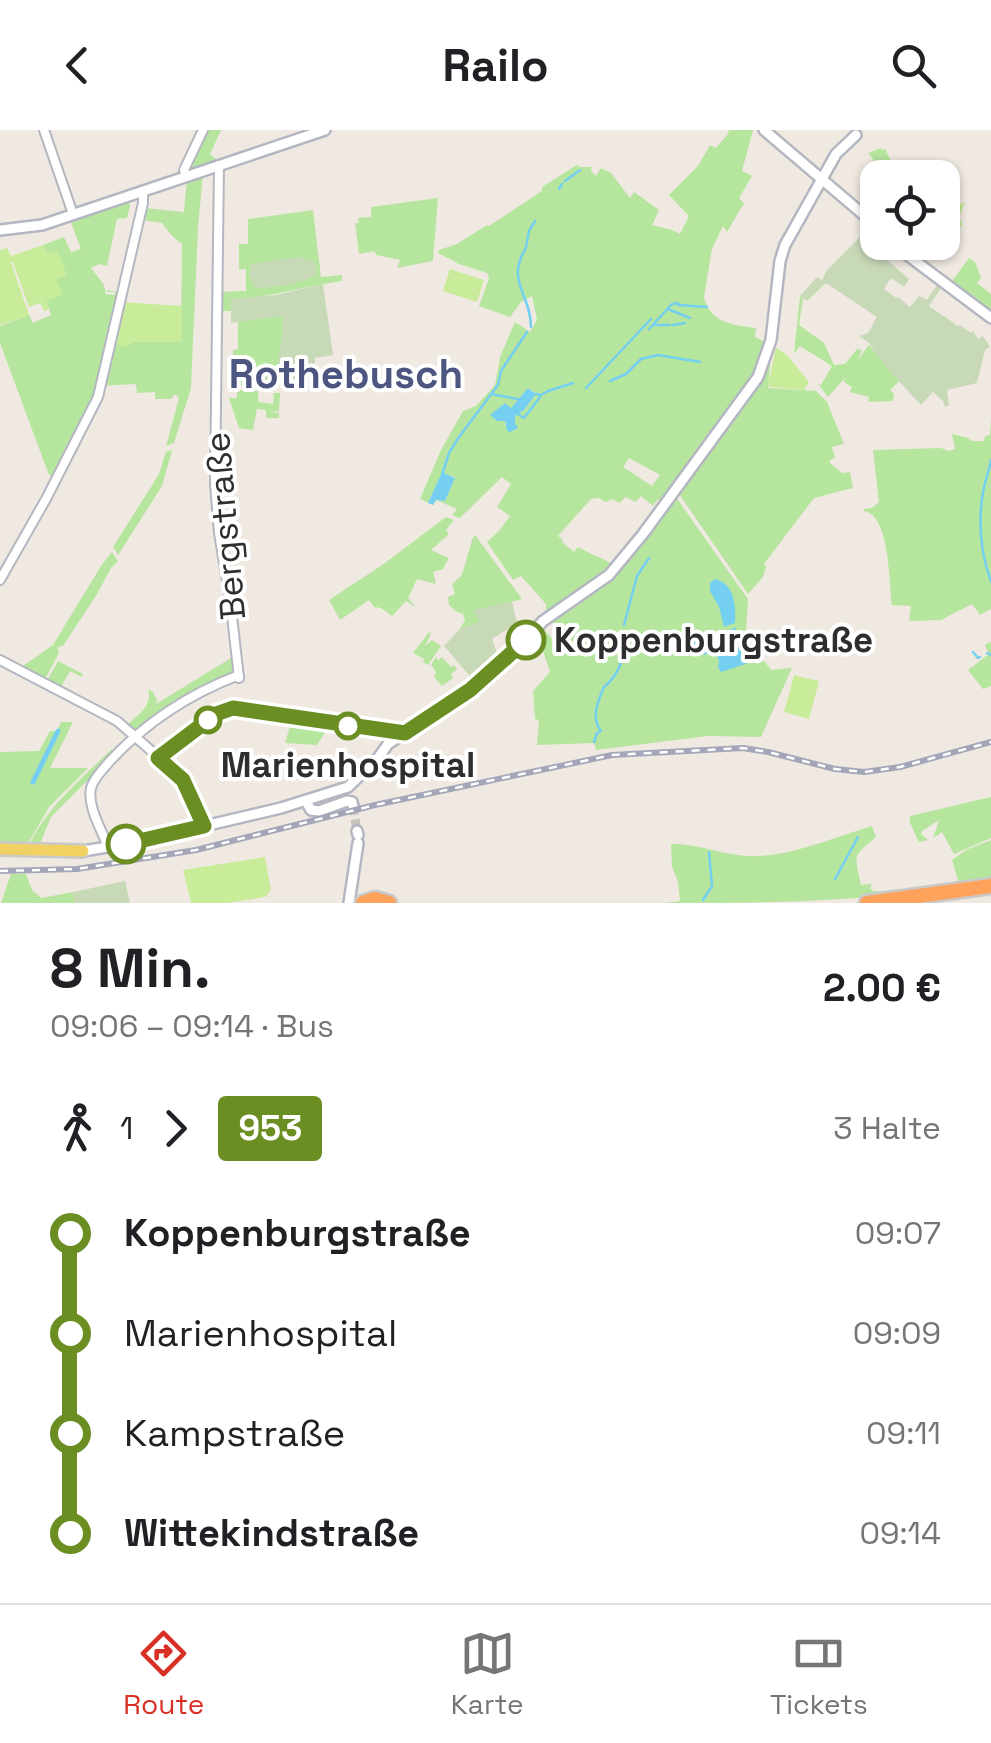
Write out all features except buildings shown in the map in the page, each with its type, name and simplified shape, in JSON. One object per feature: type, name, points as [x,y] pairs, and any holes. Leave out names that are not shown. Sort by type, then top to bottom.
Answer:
[{"type":"highway","points":[[928,903],[991,889]]},
{"type":"highway","points":[[867,903],[960,895]]},
{"type":"highway","points":[[353,900],[378,899],[389,903]]},
{"type":"main road","points":[[0,230],[42,224],[325,130]]},
{"type":"main road","points":[[764,130],[860,213]]},
{"type":"main road","points":[[0,849],[108,848],[350,786],[388,744],[465,693],[517,650],[543,621],[610,575],[758,377],[771,340],[781,255],[835,149],[869,130]]},
{"type":"main road","points":[[819,176],[830,191],[860,215]]},
{"type":"main road","points":[[804,208],[819,176]]},
{"type":"main road","points":[[813,194],[830,191]]},
{"type":"main road","points":[[917,260],[991,316]]},
{"type":"main road","points":[[311,799],[312,810],[347,801],[353,806]]},
{"type":"main road","points":[[353,900],[358,836]]},
{"type":"street","points":[[44,130],[73,214]]},
{"type":"street","points":[[188,175],[184,170],[203,130]]},
{"type":"street","name":"Bergstraße","points":[[134,737],[164,713],[239,675],[214,484],[218,165]]},
{"type":"street","points":[[0,580],[98,397],[143,191]]},
{"type":"street","points":[[0,660],[120,723],[178,774],[204,826]]},
{"type":"street","points":[[108,848],[92,806],[91,788],[134,737]]},
{"type":"green space","points":[[205,130],[221,130],[210,154],[218,161],[188,170]]},
{"type":"green space","points":[[729,130],[753,130],[742,171],[752,176],[739,198],[744,203],[727,232],[723,226],[712,249],[704,297],[707,306],[724,321],[756,328],[755,337],[772,345],[768,388],[816,391],[827,402],[844,444],[832,447],[835,458],[830,463],[842,473],[850,472],[853,488],[814,498],[764,564],[763,577],[748,594],[675,488],[675,496],[748,599],[746,632],[757,664],[764,661],[771,670],[792,668],[761,737],[708,736],[596,750],[594,743],[537,745],[539,720],[535,719],[533,691],[550,672],[534,637],[542,627],[553,640],[562,633],[546,614],[546,604],[521,576],[513,580],[487,542],[510,516],[497,507],[511,484],[502,477],[460,518],[452,515],[457,509],[436,500],[445,501],[455,477],[442,473],[428,503],[420,499],[463,411],[476,406],[495,385],[500,357],[515,322],[530,332],[537,320],[532,296],[521,302],[510,317],[479,306],[489,278],[487,273],[438,253],[489,226],[577,165],[592,167],[596,176],[601,168],[611,173],[630,198],[634,192],[659,210],[652,225],[680,234],[689,216],[669,195],[698,166],[710,145],[716,148]],"holes":[[[529,388],[536,394],[515,416],[515,423],[505,426],[497,410],[505,403],[510,409]],[[629,458],[660,475],[652,486],[623,467]],[[641,496],[653,506],[661,500],[613,565],[578,547],[574,552],[558,536],[591,499],[613,499],[619,503],[626,497],[636,502]],[[735,628],[736,645],[746,664],[729,669],[719,662],[717,653],[704,654],[690,644],[692,635],[718,637]]]},
{"type":"green space","points":[[885,149],[890,160],[873,160],[868,153]]},
{"type":"green space","points":[[203,174],[191,388],[174,443],[166,446],[179,398],[175,394],[171,399],[155,399],[155,392],[137,393],[136,384],[99,386],[54,476],[49,475],[0,343],[0,326],[29,315],[33,323],[51,315],[46,301],[56,279],[67,275],[43,245],[64,237],[71,252],[81,249],[70,220],[128,200],[127,218],[117,219],[107,266],[91,268],[106,294],[115,295],[107,290],[120,292],[134,342],[181,342],[182,244],[162,223],[142,220],[145,208],[184,212],[187,180]]},
{"type":"green space","points":[[438,198],[433,261],[397,268],[400,260],[376,255],[375,251],[359,254],[355,223],[359,223],[358,218],[371,217],[371,207]]},
{"type":"green space","points":[[313,210],[321,277],[342,275],[342,281],[232,299],[231,311],[218,311],[218,292],[246,291],[246,269],[239,270],[239,244],[248,244],[248,219]]},
{"type":"green space","points":[[860,237],[860,260],[887,260],[909,279],[904,287],[891,278],[884,289],[910,307],[919,296],[927,300],[939,282],[943,285],[929,306],[958,326],[973,331],[978,339],[983,336],[990,347],[985,350],[977,383],[947,390],[949,405],[945,407],[933,392],[921,405],[859,336],[868,333],[877,317],[826,283],[807,301],[800,296],[817,277],[822,280]]},
{"type":"green space","points":[[43,245],[47,253],[58,252],[67,275],[56,279],[62,295],[46,301],[49,309],[44,311],[40,303],[29,307],[11,262],[29,315],[0,325],[0,250],[7,248],[11,256]]},
{"type":"green space","points":[[299,257],[315,262],[317,274],[295,283],[255,289],[249,274],[251,264]]},
{"type":"green space","points":[[969,258],[975,262],[981,278],[977,283],[991,294],[991,310],[952,281]]},
{"type":"green space","points":[[450,269],[484,280],[477,302],[443,291]]},
{"type":"green space","points":[[323,284],[333,355],[315,358],[315,369],[300,368],[298,384],[269,388],[276,379],[282,316],[231,323],[231,299],[276,295]]},
{"type":"green space","points":[[800,296],[803,299],[799,325],[824,343],[834,365],[845,364],[858,348],[862,351],[857,361],[869,345],[899,381],[890,390],[893,401],[868,402],[869,397],[850,392],[852,387],[844,382],[845,378],[828,397],[818,384],[832,366],[800,346],[794,354]]},
{"type":"green space","points":[[121,302],[182,306],[182,342],[134,342],[126,347],[112,343]]},
{"type":"green space","points":[[282,315],[276,380],[269,388],[234,385],[233,350],[238,349],[238,322]]},
{"type":"green space","points":[[776,347],[809,382],[804,390],[769,387]]},
{"type":"green space","points":[[237,390],[258,391],[258,402],[273,404],[274,393],[280,393],[279,411],[270,412],[279,413],[279,418],[266,418],[266,410],[257,409],[253,430],[239,428],[229,398],[237,398]]},
{"type":"green space","points":[[991,418],[991,609],[980,615],[972,604],[941,620],[909,621],[911,606],[892,605],[883,536],[873,515],[864,511],[879,502],[873,450],[949,451],[955,449],[952,434],[984,441],[990,435]]},
{"type":"green space","points":[[172,450],[162,486],[118,555],[113,547],[159,474],[166,452]]},
{"type":"green space","points":[[446,517],[454,520],[446,530],[449,534],[431,550],[449,558],[443,569],[433,572],[436,584],[417,579],[408,598],[416,607],[406,601],[392,616],[369,600],[340,620],[329,600]]},
{"type":"green space","points":[[475,535],[522,599],[492,607],[480,622],[460,629],[465,620],[463,614],[449,605],[448,597],[455,594],[452,584],[462,575]]},
{"type":"green space","points":[[112,552],[118,561],[63,646],[57,647],[59,653],[45,679],[29,672],[23,666],[53,645]]},
{"type":"green space","points":[[512,602],[517,623],[492,639],[500,661],[474,681],[444,646],[460,629],[480,622],[473,610]]},
{"type":"green space","points":[[429,632],[425,646],[432,640],[441,646],[428,665],[413,653]]},
{"type":"green space","points":[[991,642],[991,686],[983,689],[968,670],[989,654],[985,645]]},
{"type":"green space","points":[[241,652],[242,664],[231,674],[163,711],[134,732],[127,725],[147,705],[148,689],[156,704]]},
{"type":"green space","points":[[436,657],[457,669],[442,686],[431,665]]},
{"type":"green space","points":[[58,661],[83,674],[82,677],[70,671],[61,687],[47,681]]},
{"type":"green space","points":[[794,675],[819,681],[809,719],[784,712]]},
{"type":"green space","points":[[274,716],[329,726],[317,745],[285,743],[290,726],[273,723]]},
{"type":"green space","points":[[61,722],[73,722],[50,768],[88,768],[49,807],[26,847],[0,846],[0,752],[39,751],[50,731],[57,731]]},
{"type":"green space","points":[[112,749],[114,754],[51,817],[40,844],[30,843],[57,804]]},
{"type":"green space","points":[[991,797],[991,838],[954,854],[942,832],[933,838],[939,820],[922,831],[928,840],[919,842],[910,823],[910,816]]},
{"type":"green space","points":[[872,826],[876,837],[857,857],[861,885],[872,884],[873,891],[910,892],[819,900],[664,903],[680,901],[671,844],[764,856]]},
{"type":"green space","points":[[991,840],[991,883],[960,887],[952,860]]},
{"type":"green space","points":[[265,857],[271,890],[265,897],[191,903],[183,870]]},
{"type":"green space","points":[[11,874],[26,874],[32,890],[41,898],[73,892],[75,903],[1,903]]},
{"type":"green space","points":[[125,881],[130,903],[75,903],[73,892]]},
{"type":"water","points":[[528,388],[536,394],[515,416],[518,428],[507,431],[505,421],[490,415],[505,403],[511,408]]},
{"type":"water","points":[[442,472],[455,478],[445,501],[436,500],[433,505],[428,503]]},
{"type":"water","points":[[715,579],[727,586],[734,603],[735,623],[724,627],[710,591],[710,583]]},
{"type":"water","points":[[735,627],[739,647],[749,660],[746,664],[721,672],[717,653],[692,656],[691,634],[715,638]]},
{"type":"waterway","points":[[565,181],[580,170]]},
{"type":"waterway","points":[[559,189],[562,184]]},
{"type":"waterway","points":[[526,247],[535,221]]},
{"type":"waterway","points":[[526,248],[518,279],[531,327]]},
{"type":"waterway","points":[[649,329],[672,304],[707,307]]},
{"type":"waterway","points":[[668,309],[690,318]]},
{"type":"waterway","points":[[586,388],[651,319]]},
{"type":"waterway","points":[[673,325],[685,323]]},
{"type":"waterway","points":[[655,325],[670,325]]},
{"type":"waterway","points":[[442,475],[449,453],[498,385],[501,371],[527,332]]},
{"type":"waterway","points":[[610,381],[626,374],[641,359],[658,355],[700,362]]},
{"type":"waterway","points":[[536,394],[573,383]]},
{"type":"waterway","points":[[491,394],[518,399]]},
{"type":"waterway","points":[[518,414],[524,418],[540,397]]},
{"type":"waterway","points":[[991,460],[983,492],[981,526],[991,582]]},
{"type":"waterway","points":[[624,625],[637,576],[649,558]]},
{"type":"waterway","points":[[594,742],[601,731],[596,721],[597,705],[620,665],[627,638]]},
{"type":"waterway","points":[[973,652],[980,657]]},
{"type":"waterway","points":[[987,653],[991,655]]},
{"type":"waterway","points":[[33,782],[58,731]]},
{"type":"waterway","points":[[835,879],[858,837]]},
{"type":"waterway","points":[[703,900],[712,886],[709,852]]},
{"type":"tunnel","points":[[353,806],[357,831]]},
{"type":"railway","points":[[0,871],[77,869],[196,850],[375,805],[612,755],[743,748],[864,772],[900,767],[991,742]]},
{"type":"bus line","name":"953","points":[[126,844],[204,826],[183,780],[158,758],[216,714],[233,708],[405,733],[470,690],[526,640]]},
{"type":"place","name":"Koppenburgstraße","points":[[526,640]]},
{"type":"place","name":"Marienhospital","points":[[348,726]]},
{"type":"district","name":"Rothebusch","points":[[346,374]]}]
